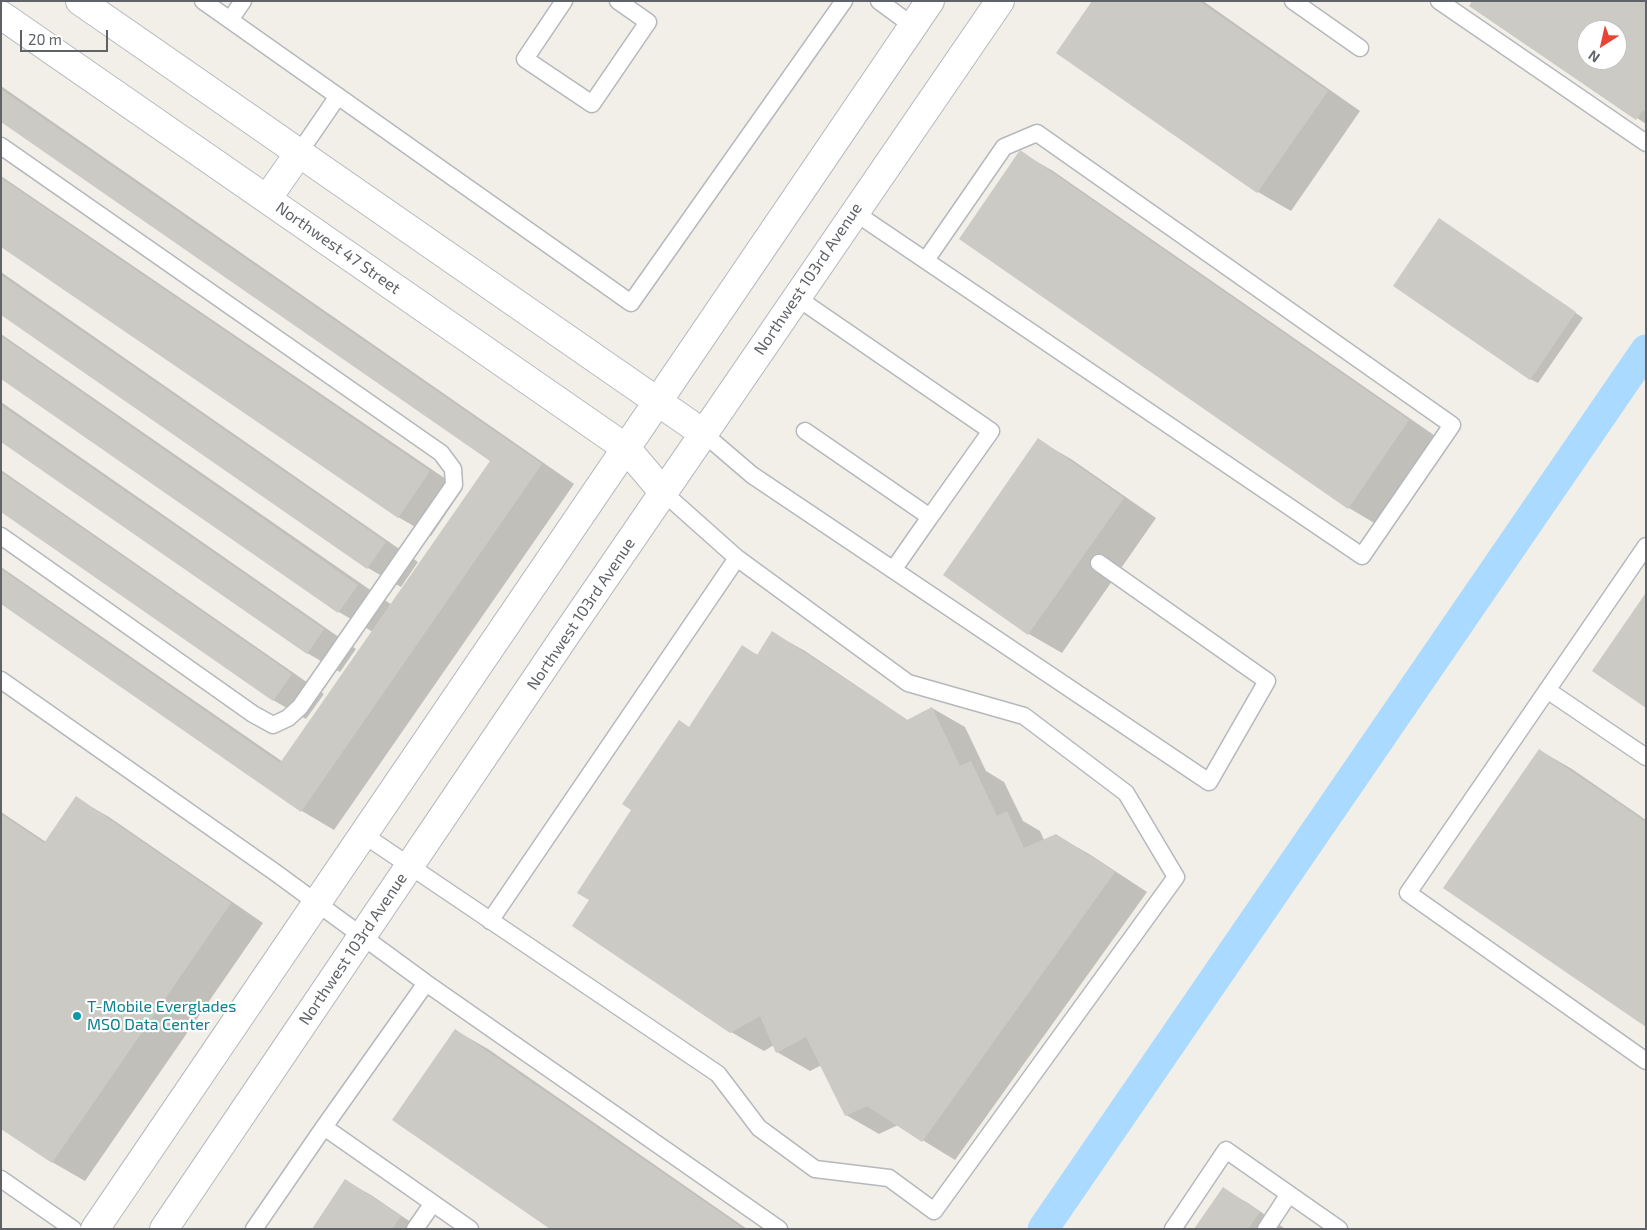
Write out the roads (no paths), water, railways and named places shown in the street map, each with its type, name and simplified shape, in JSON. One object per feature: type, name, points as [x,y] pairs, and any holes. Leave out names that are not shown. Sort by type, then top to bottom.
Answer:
[{"type":"street","points":[[80,1],[703,433]]},
{"type":"street","points":[[96,1229],[930,1]]},
{"type":"street","name":"Northwest 103rd Avenue","points":[[164,1229],[703,433],[1000,1]]},
{"type":"street","name":"Northwest 47 Street","points":[[1,15],[626,448],[664,493]]},
{"type":"street","points":[[267,199],[299,152]]},
{"type":"lane","points":[[203,1],[631,303],[844,1]]},
{"type":"lane","points":[[230,20],[243,1]]},
{"type":"lane","points":[[564,1],[525,59],[592,104],[648,22],[618,1]]},
{"type":"lane","points":[[879,1],[913,26]]},
{"type":"lane","points":[[1293,1],[1360,48]]},
{"type":"lane","points":[[1445,3],[1646,143]]},
{"type":"lane","points":[[299,152],[338,96]]},
{"type":"lane","points":[[854,212],[1362,556],[1452,425],[1037,133],[1004,147],[926,260]]},
{"type":"lane","points":[[1,146],[441,453],[453,469],[454,485],[300,707],[288,718],[273,725],[253,714],[1,536]]},
{"type":"lane","points":[[796,297],[991,431],[893,570]]},
{"type":"lane","points":[[806,431],[930,518]]},
{"type":"lane","points":[[703,433],[752,475],[1209,782],[1267,682],[1099,563]]},
{"type":"lane","points":[[364,835],[718,1074],[759,1128],[815,1169],[889,1178],[934,1212],[1176,877],[1126,793],[1024,716],[908,682],[737,558],[664,493]]},
{"type":"lane","points":[[1646,546],[1408,893],[1646,1061]]},
{"type":"lane","points":[[490,921],[737,558]]},
{"type":"lane","points":[[1,680],[276,873],[426,983],[780,1229]]},
{"type":"lane","points":[[1547,690],[1646,757]]},
{"type":"lane","points":[[254,1229],[426,983]]},
{"type":"lane","points":[[324,1127],[470,1229]]},
{"type":"lane","points":[[1173,1229],[1226,1150],[1339,1229]]},
{"type":"lane","points":[[1,1179],[73,1229]]},
{"type":"lane","points":[[1266,1229],[1289,1194]]},
{"type":"lane","points":[[415,1229],[433,1203]]},
{"type":"waterway","points":[[1043,1229],[1646,350]]},
{"type":"place","name":"T-Mobile Everglades MSO Data Center","points":[[77,1016]]}]
